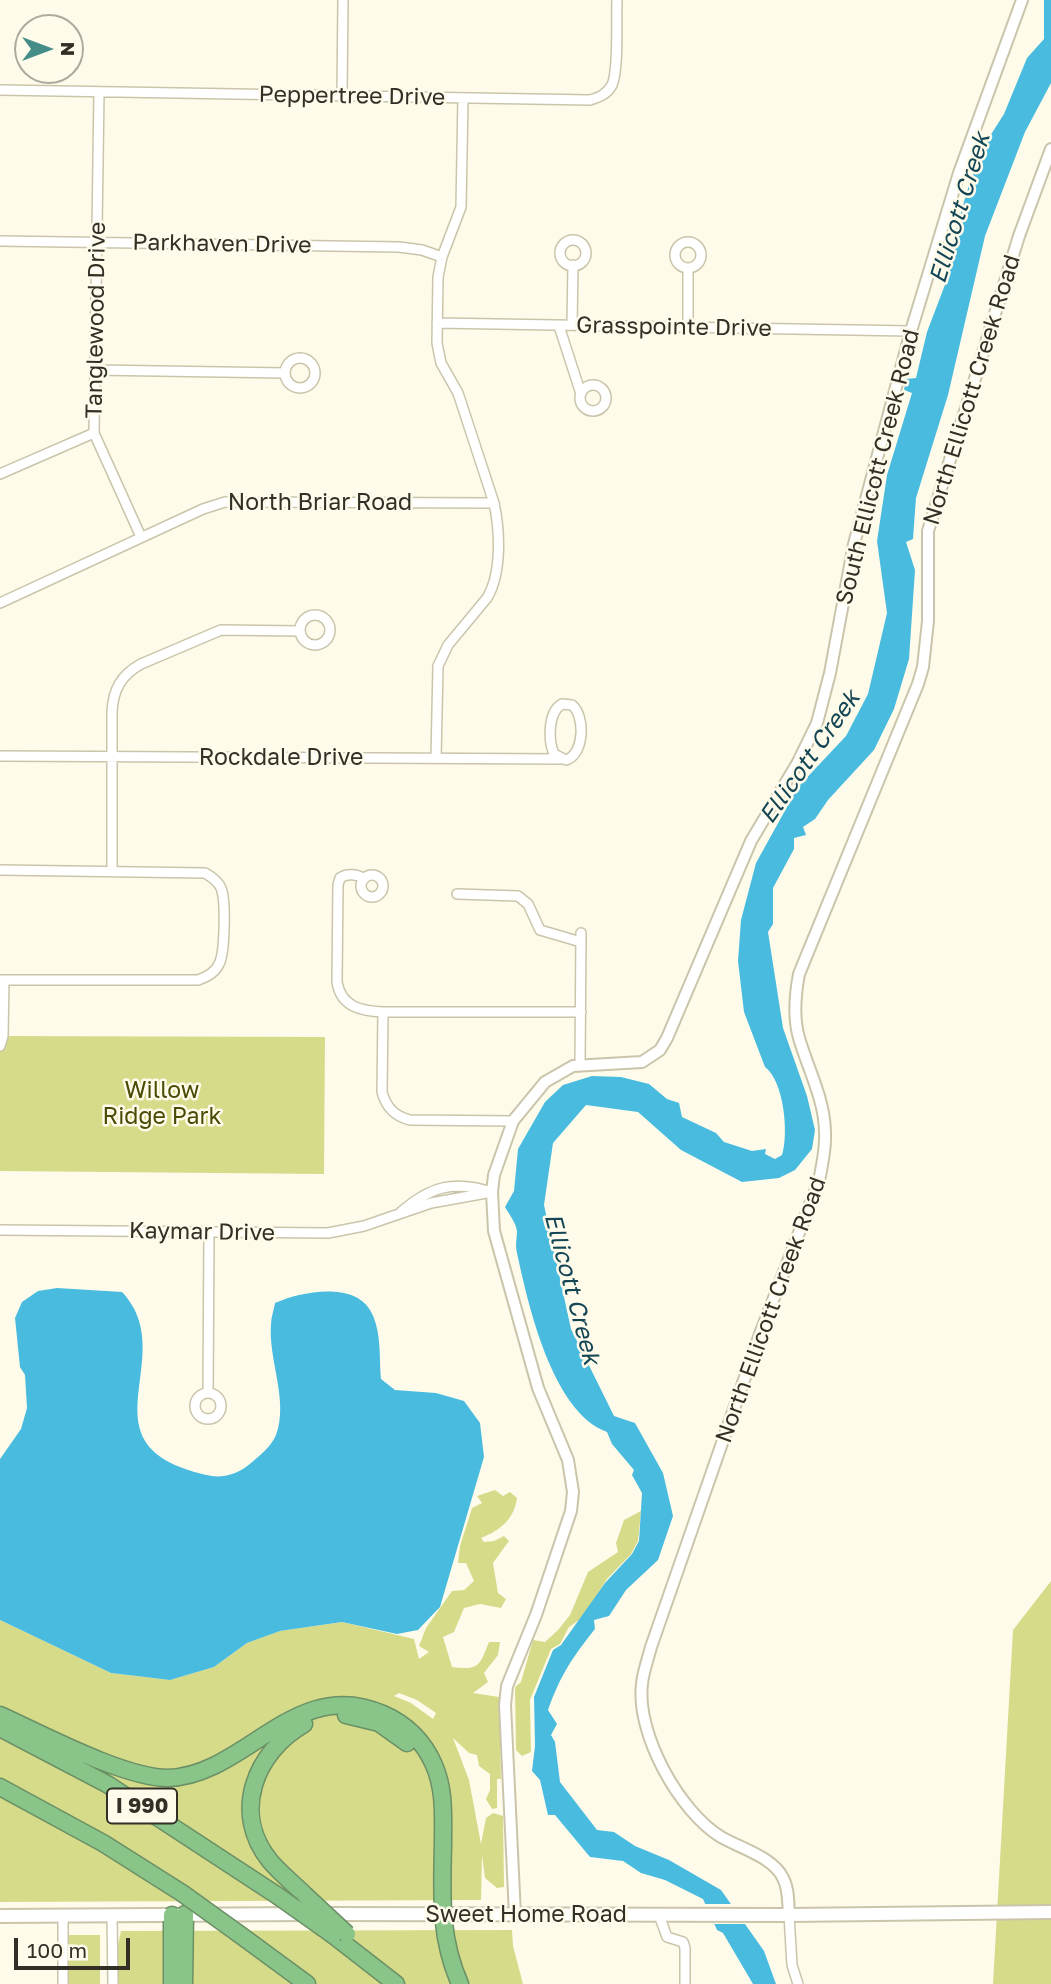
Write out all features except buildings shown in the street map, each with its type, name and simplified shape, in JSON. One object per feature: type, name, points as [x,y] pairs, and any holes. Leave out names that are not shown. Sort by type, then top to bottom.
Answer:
[{"type":"highway","points":[[0,1715],[78,1751],[136,1773],[169,1777],[200,1772],[288,1721],[326,1707],[359,1706],[382,1714],[403,1726],[421,1743],[437,1773],[443,1803],[437,1914]]},
{"type":"highway","points":[[340,1935],[270,1860],[258,1840],[251,1814],[252,1791],[266,1757],[280,1740],[304,1724],[328,1716],[358,1717],[379,1723],[398,1735],[416,1753],[426,1772],[432,1796],[437,1914],[460,1984]]},
{"type":"highway","name":"I 990","points":[[0,1728],[107,1784],[340,1935],[396,1984]]},
{"type":"highway","name":"I 990","points":[[0,1787],[103,1843],[182,1893],[307,1984]]},
{"type":"highway","points":[[172,1984],[178,1915]]},
{"type":"highway","points":[[178,1915],[184,1984]]},
{"type":"highway","points":[[239,1934],[290,1984]]},
{"type":"main road","name":"Sweet Home Road","points":[[0,1916],[1050,1912]]},
{"type":"street","points":[[342,95],[343,0]]},
{"type":"street","name":"Peppertree Drive","points":[[0,90],[590,100],[607,92],[614,80],[617,0]]},
{"type":"street","name":"South Ellicott Creek Road","points":[[515,1915],[505,1705],[507,1686],[536,1615],[570,1511],[573,1492],[568,1460],[538,1388],[494,1231],[492,1192],[499,1157],[513,1121],[545,1082],[562,1071],[580,1065],[642,1062],[660,1050],[751,841],[808,744],[824,702],[854,544],[911,331],[959,173],[1021,0]]},
{"type":"street","name":"Tanglewood Drive","points":[[99,92],[94,433],[141,537]]},
{"type":"street","points":[[436,758],[438,666],[447,645],[488,598],[495,578],[497,517],[494,503],[458,393],[438,354],[438,277],[442,257],[461,207],[463,98]]},
{"type":"street","name":"North Ellicott Creek Road","points":[[798,1984],[792,1965],[787,1890],[783,1877],[766,1860],[718,1835],[697,1818],[675,1788],[659,1759],[648,1731],[642,1685],[651,1647],[760,1334],[819,1181],[825,1131],[820,1100],[797,1029],[795,1002],[799,974],[918,684],[925,654],[928,621],[928,531],[1016,248],[1051,149]]},
{"type":"street","name":"Parkhaven Drive","points":[[0,241],[399,247],[422,250],[442,257]]},
{"type":"street","points":[[572,325],[573,265]]},
{"type":"street","points":[[688,268],[688,327]]},
{"type":"street","name":"Grasspointe Drive","points":[[437,323],[911,331]]},
{"type":"street","points":[[559,326],[581,394]]},
{"type":"street","points":[[95,370],[285,373]]},
{"type":"street","points":[[1,470],[94,433]]},
{"type":"street","name":"North Briar Road","points":[[0,603],[203,509],[225,502],[494,503]]},
{"type":"street","points":[[113,870],[113,702],[119,683],[132,669],[222,629],[300,631]]},
{"type":"street","points":[[567,704],[579,712],[579,749],[570,759],[561,759],[552,750],[552,715],[558,706],[567,704]]},
{"type":"street","name":"Rockdale Drive","points":[[0,757],[561,759]]},
{"type":"street","points":[[0,870],[199,872],[212,877],[222,895],[223,953],[217,969],[198,980],[2,980],[4,1036],[0,1046]]},
{"type":"street","points":[[364,879],[360,876],[345,875],[339,880],[337,982],[342,997],[355,1008],[383,1012],[581,1012]]},
{"type":"street","points":[[457,894],[518,896],[528,904],[540,930],[581,937],[580,1065]]},
{"type":"street","points":[[383,1012],[382,1092],[384,1100],[393,1112],[410,1120],[513,1121]]},
{"type":"street","name":"Kaymar Drive","points":[[0,1230],[328,1233],[364,1226],[447,1199],[492,1192]]},
{"type":"street","points":[[208,1392],[209,1232]]},
{"type":"street","points":[[113,1915],[113,1984]]},
{"type":"street","points":[[659,1915],[667,1937],[683,1942],[685,1984]]},
{"type":"street","points":[[63,1916],[63,1984]]},
{"type":"green space","name":"Willow Ridge Park","points":[[0,1036],[325,1037],[324,1174],[0,1171]]},
{"type":"green space","points":[[495,1490],[503,1496],[510,1492],[517,1498],[510,1518],[495,1531],[481,1538],[484,1542],[504,1536],[509,1541],[493,1563],[498,1593],[506,1599],[501,1608],[480,1604],[464,1608],[454,1632],[443,1637],[452,1667],[461,1668],[477,1665],[489,1642],[500,1642],[498,1655],[484,1673],[488,1682],[473,1693],[499,1697],[501,1779],[497,1779],[497,1808],[492,1809],[486,1799],[490,1790],[490,1774],[479,1766],[477,1755],[469,1753],[453,1738],[469,1780],[481,1844],[486,1818],[493,1813],[503,1816],[504,1887],[497,1888],[485,1878],[482,1855],[481,1900],[0,1902],[0,1620],[111,1673],[170,1680],[214,1667],[247,1643],[280,1631],[342,1622],[414,1639],[419,1659],[429,1652],[419,1646],[426,1628],[452,1591],[464,1590],[474,1581],[466,1563],[458,1563],[460,1546],[472,1508],[482,1503],[477,1496]],"holes":[[[399,1693],[417,1700],[436,1713],[433,1719],[411,1703],[394,1696]]]},
{"type":"green space","points":[[641,1511],[638,1541],[631,1554],[607,1579],[582,1618],[569,1627],[560,1644],[551,1649],[530,1700],[531,1752],[522,1756],[516,1750],[515,1687],[521,1682],[533,1640],[545,1642],[558,1630],[570,1615],[588,1572],[618,1552],[616,1543],[624,1520]]},
{"type":"green space","points":[[1051,1581],[1051,1984],[993,1984],[1013,1630]]},
{"type":"green space","points":[[512,1930],[513,1946],[523,1984],[117,1984],[117,1950],[121,1931]]},
{"type":"green space","points":[[69,1935],[100,1935],[100,1984],[69,1984]]},
{"type":"water","name":"Ellicott Creek","points":[[1044,0],[1051,0],[1051,83],[1025,132],[985,236],[948,395],[916,498],[913,539],[906,542],[915,570],[909,659],[894,709],[874,750],[828,800],[815,819],[803,827],[806,835],[794,838],[794,849],[773,888],[773,924],[768,932],[783,1028],[807,1096],[815,1130],[812,1149],[795,1170],[779,1178],[742,1182],[681,1150],[638,1112],[586,1105],[553,1143],[544,1205],[571,1329],[614,1416],[635,1423],[663,1473],[673,1516],[658,1560],[626,1590],[609,1616],[594,1620],[595,1629],[568,1667],[553,1697],[548,1710],[557,1724],[551,1735],[555,1742],[560,1782],[597,1830],[614,1832],[635,1846],[669,1860],[721,1890],[764,1951],[776,1984],[753,1984],[723,1933],[717,1930],[703,1899],[665,1880],[641,1873],[623,1861],[590,1857],[555,1815],[548,1815],[540,1780],[532,1771],[535,1746],[534,1697],[553,1650],[561,1645],[605,1583],[632,1554],[639,1541],[642,1493],[632,1475],[634,1470],[612,1444],[607,1432],[588,1421],[571,1403],[557,1380],[536,1327],[517,1253],[517,1231],[505,1207],[514,1191],[518,1149],[545,1102],[563,1085],[592,1076],[621,1077],[649,1084],[667,1099],[679,1103],[682,1117],[716,1133],[724,1142],[752,1151],[766,1149],[765,1154],[775,1159],[782,1155],[785,1122],[781,1095],[765,1067],[744,1012],[738,961],[741,920],[756,863],[798,787],[846,736],[868,694],[887,613],[877,541],[887,475],[912,393],[904,390],[906,379],[916,378],[927,332],[946,282],[950,252],[967,191],[983,147],[1004,114],[1027,58],[1044,39]]},
{"type":"water","points":[[57,1288],[122,1292],[138,1318],[143,1345],[138,1398],[139,1423],[148,1445],[171,1463],[212,1476],[233,1474],[247,1466],[268,1447],[276,1435],[280,1408],[271,1338],[275,1303],[298,1295],[325,1292],[339,1292],[362,1301],[370,1310],[376,1326],[381,1379],[395,1390],[436,1393],[464,1401],[480,1423],[484,1457],[440,1607],[418,1630],[397,1634],[342,1622],[280,1631],[247,1643],[214,1667],[170,1680],[111,1673],[0,1620],[0,1459],[21,1429],[27,1408],[25,1375],[20,1367],[15,1318],[22,1302],[38,1291]]},
{"type":"pier","points":[[701,1904],[735,1904],[747,1924],[711,1924]]}]
